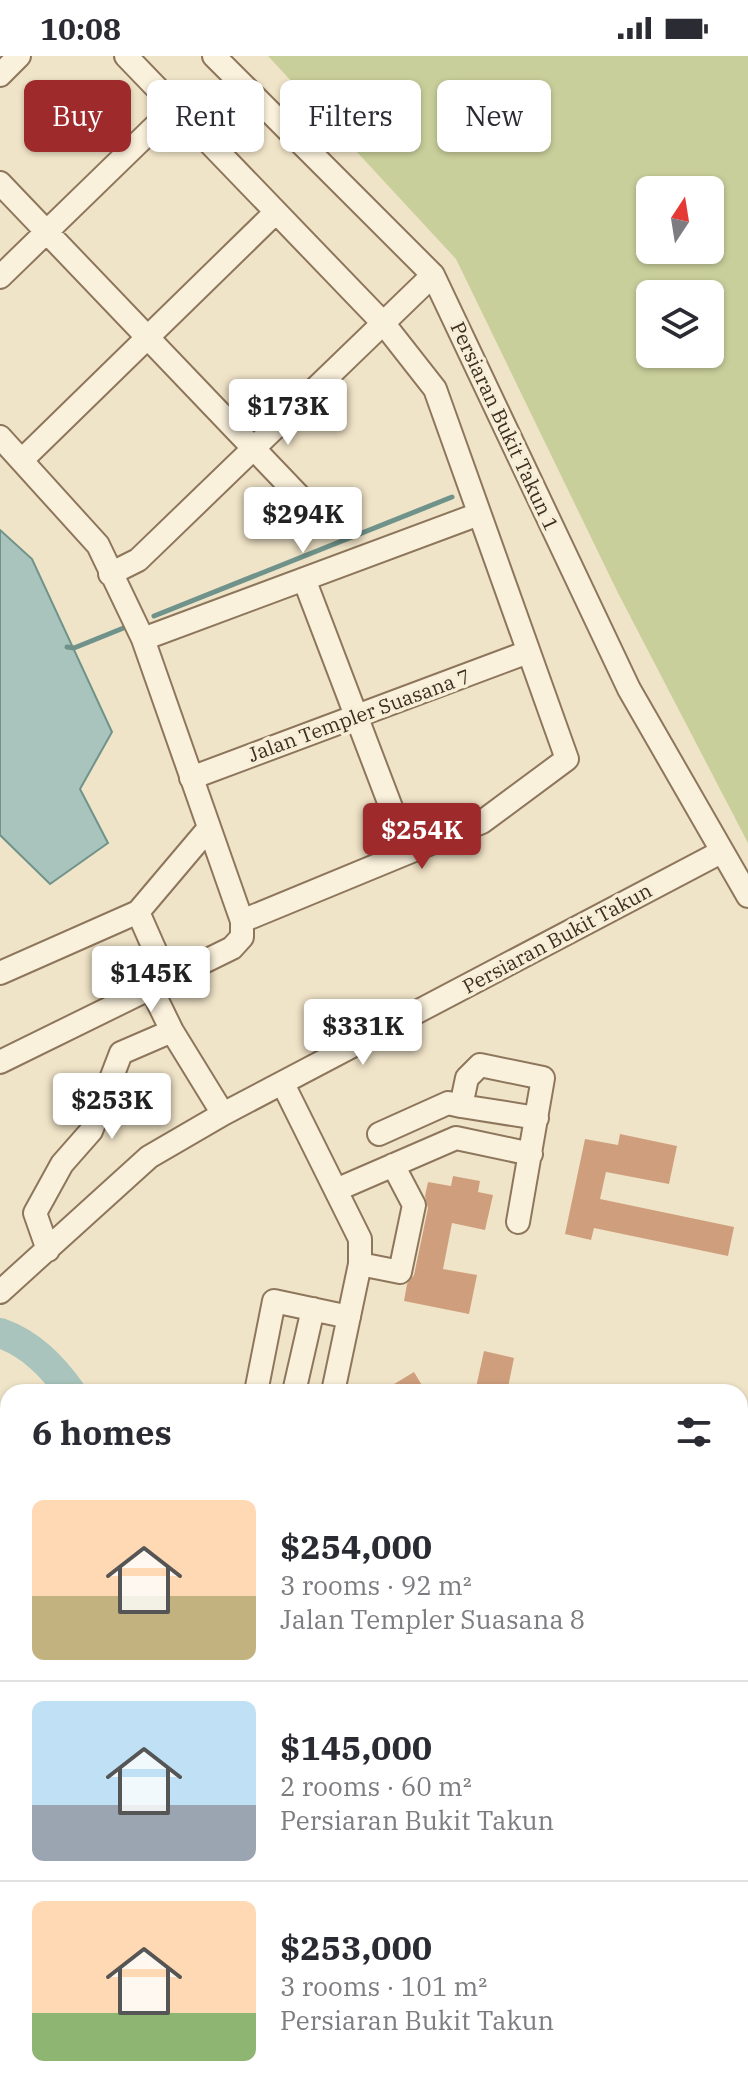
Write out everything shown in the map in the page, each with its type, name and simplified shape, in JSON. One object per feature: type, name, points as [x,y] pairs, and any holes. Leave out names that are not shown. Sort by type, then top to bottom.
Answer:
[{"type":"street","points":[[0,75],[19,56]]},
{"type":"street","points":[[126,56],[149,80]]},
{"type":"street","name":"Persiaran Bukit Takun 1","points":[[214,56],[433,275],[629,689],[748,896]]},
{"type":"street","points":[[0,277],[147,134]]},
{"type":"street","points":[[218,152],[384,324],[435,389],[567,759],[482,822],[242,921]]},
{"type":"street","points":[[0,183],[301,498]]},
{"type":"street","points":[[22,460],[276,212]]},
{"type":"street","points":[[110,574],[138,560],[433,275]]},
{"type":"street","points":[[0,437],[98,545],[143,639],[242,921],[242,937],[232,948],[0,1062]]},
{"type":"street","points":[[143,639],[479,514]]},
{"type":"street","points":[[304,579],[408,852]]},
{"type":"street","name":"Jalan Templer Suasana 7","points":[[191,778],[528,652]]},
{"type":"street","points":[[0,973],[138,912],[209,828]]},
{"type":"street","name":"Persiaran Bukit Takun","points":[[4,1289],[149,1157],[223,1114],[721,852]]},
{"type":"street","points":[[138,912],[172,1031],[223,1114]]},
{"type":"street","points":[[48,1250],[35,1213],[62,1164],[91,1131],[121,1053],[172,1031]]},
{"type":"street","points":[[461,1106],[467,1078],[480,1065],[543,1078],[518,1222]]},
{"type":"street","points":[[283,1084],[360,1239],[360,1264],[335,1384]]},
{"type":"street","points":[[379,1134],[448,1103],[537,1118]]},
{"type":"street","points":[[336,1190],[456,1138],[531,1154]]},
{"type":"street","points":[[360,1264],[400,1272],[414,1205],[393,1165]]},
{"type":"street","points":[[258,1384],[274,1301],[349,1317]]},
{"type":"street","points":[[296,1384],[313,1309]]},
{"type":"green space","points":[[268,56],[748,56],[748,843],[617,591],[456,259],[357,152],[421,152],[421,80],[290,80]]},
{"type":"water","points":[[0,530],[32,559],[112,732],[80,789],[108,843],[50,884],[0,835]]},
{"type":"building","points":[[620,1134],[677,1146],[669,1184],[606,1172],[600,1199],[734,1227],[728,1256],[594,1228],[591,1240],[565,1234],[585,1139],[618,1145]]},
{"type":"building","points":[[453,1176],[480,1181],[478,1192],[493,1195],[485,1230],[452,1223],[443,1269],[477,1275],[469,1314],[404,1301],[407,1284],[414,1275],[428,1208],[425,1196],[428,1182],[451,1186]]},
{"type":"building","points":[[484,1351],[514,1358],[509,1384],[477,1384]]},
{"type":"building","points":[[414,1372],[421,1384],[394,1384]]},
{"type":"waterway","points":[[154,616],[452,497]]},
{"type":"waterway","points":[[67,647],[74,648],[126,627]]},
{"type":"waterway","points":[[0,1333],[22,1343],[40,1357],[65,1384]]}]
